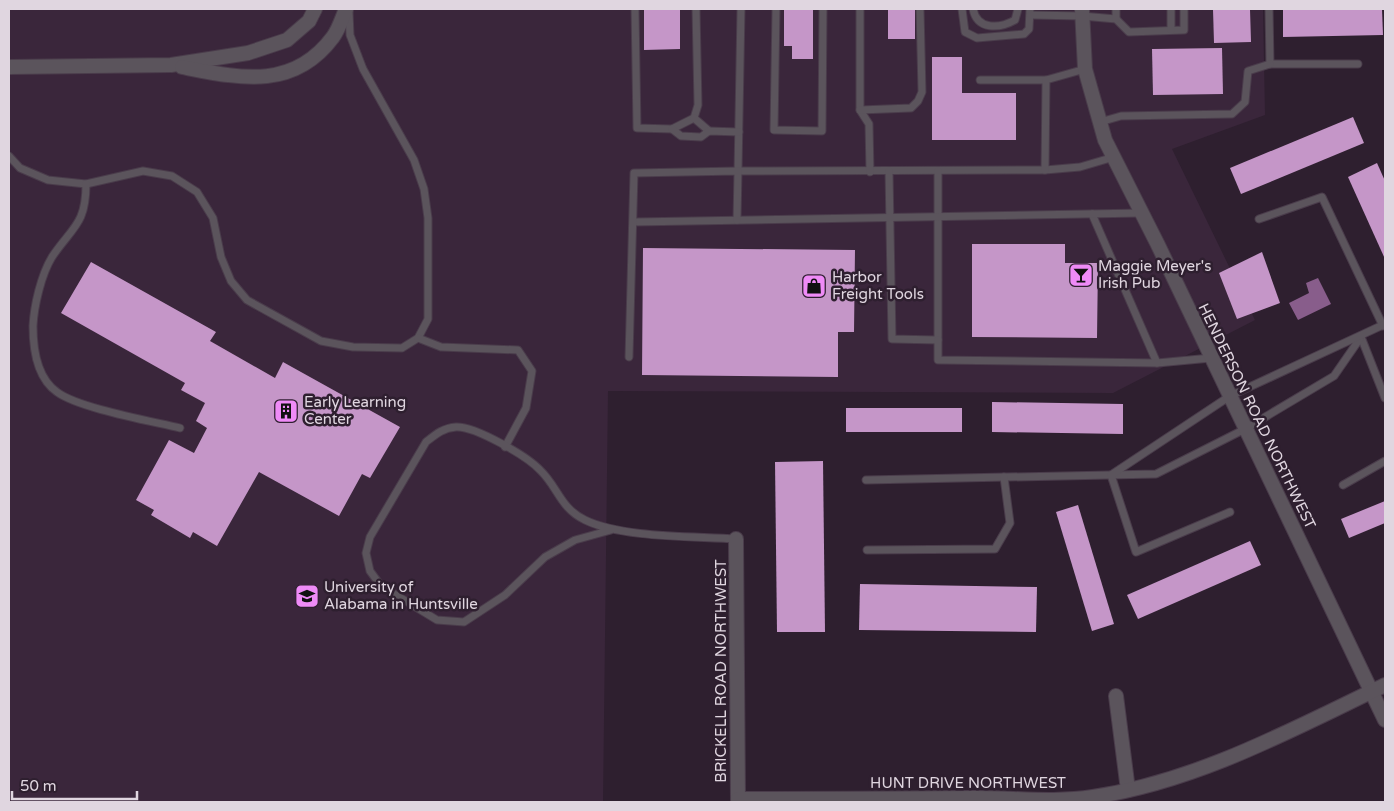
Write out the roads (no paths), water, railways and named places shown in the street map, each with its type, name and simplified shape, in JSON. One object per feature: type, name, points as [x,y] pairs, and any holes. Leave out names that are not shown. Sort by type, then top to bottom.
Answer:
[{"type":"street","points":[[9,67],[172,65],[248,53],[286,40],[309,21],[315,9]]},
{"type":"street","points":[[172,65],[240,78],[275,76],[308,62],[334,36],[347,9]]},
{"type":"street","name":"HENDERSON ROAD NORTHWEST","points":[[1082,12],[1085,69],[1105,140],[1142,212],[1210,358],[1385,720]]},
{"type":"street","name":"BRICKELL ROAD NORTHWEST","points":[[736,539],[738,800]]},
{"type":"street","name":"HUNT DRIVE NORTHWEST","points":[[738,800],[980,798],[1049,802],[1093,797],[1128,790],[1227,760],[1385,685]]},
{"type":"street","points":[[1116,696],[1128,790]]},
{"type":"lane","points":[[9,156],[20,168],[48,180],[86,184],[143,171],[172,176],[197,192],[213,218],[221,256],[231,281],[247,300],[321,341],[353,347],[402,348],[418,338],[428,320],[428,218],[424,189],[414,160],[363,69],[350,35],[347,9]]},
{"type":"lane","points":[[635,9],[637,128],[672,129],[694,118],[698,105],[696,9]]},
{"type":"lane","points":[[737,220],[741,9]]},
{"type":"lane","points":[[776,9],[774,130],[822,130],[823,9]]},
{"type":"lane","points":[[860,9],[860,110],[869,124],[870,172]]},
{"type":"lane","points":[[860,110],[911,108],[918,101],[922,92],[920,9]]},
{"type":"lane","points":[[962,9],[965,32],[976,38],[1024,34],[1029,29],[1030,12],[1082,12],[1116,19],[1129,32],[1184,30],[1184,9]]},
{"type":"lane","points":[[973,9],[975,19],[983,25],[998,26],[1015,20],[1018,9]]},
{"type":"lane","points":[[1116,19],[1117,9]]},
{"type":"lane","points":[[1171,9],[1171,30]]},
{"type":"lane","points":[[1269,9],[1270,64]]},
{"type":"lane","points":[[1100,122],[1121,116],[1232,114],[1245,102],[1248,72],[1270,64],[1358,64]]},
{"type":"lane","points":[[980,80],[1046,80],[1085,69]]},
{"type":"lane","points":[[1045,170],[1046,80]]},
{"type":"lane","points":[[694,118],[709,131]]},
{"type":"lane","points":[[672,129],[681,136],[701,137],[709,131],[739,132]]},
{"type":"lane","points":[[629,357],[634,173],[1045,170],[1080,167],[1114,157]]},
{"type":"lane","points":[[889,171],[892,218],[892,339],[938,340]]},
{"type":"lane","points":[[938,171],[938,360],[1158,363],[1210,358]]},
{"type":"lane","points":[[86,184],[86,205],[77,227],[52,258],[34,317],[33,343],[41,374],[56,392],[81,403],[180,428]]},
{"type":"lane","points":[[1112,475],[1230,396],[1384,325],[1322,197],[1259,219]]},
{"type":"lane","points":[[634,222],[939,218],[1142,212]]},
{"type":"lane","points":[[1092,214],[1158,363]]},
{"type":"lane","points":[[1361,337],[1385,398]]},
{"type":"lane","points":[[866,480],[1156,474],[1245,429],[1334,376],[1361,337]]},
{"type":"lane","points":[[418,338],[441,347],[518,350],[532,371],[526,408],[504,447]]},
{"type":"lane","points":[[611,530],[575,540],[545,557],[505,595],[464,622],[437,620],[382,586],[370,571],[366,553],[370,538],[426,442],[440,430],[458,427],[475,431],[529,460],[542,471],[565,507],[584,520],[611,530],[736,539]]},
{"type":"lane","points":[[1343,484],[1385,461]]},
{"type":"lane","points":[[1112,475],[1136,552],[1230,512]]},
{"type":"lane","points":[[867,550],[995,548],[1010,522],[1004,477]]},
{"type":"place","name":"Maggie Meyer's Irish Pub","points":[[1081,275]]},
{"type":"place","name":"Harbor Freight Tools","points":[[814,286]]},
{"type":"place","name":"Early Learning Center","points":[[286,411]]},
{"type":"place","name":"University of Alabama in Huntsville","points":[[307,596]]}]
